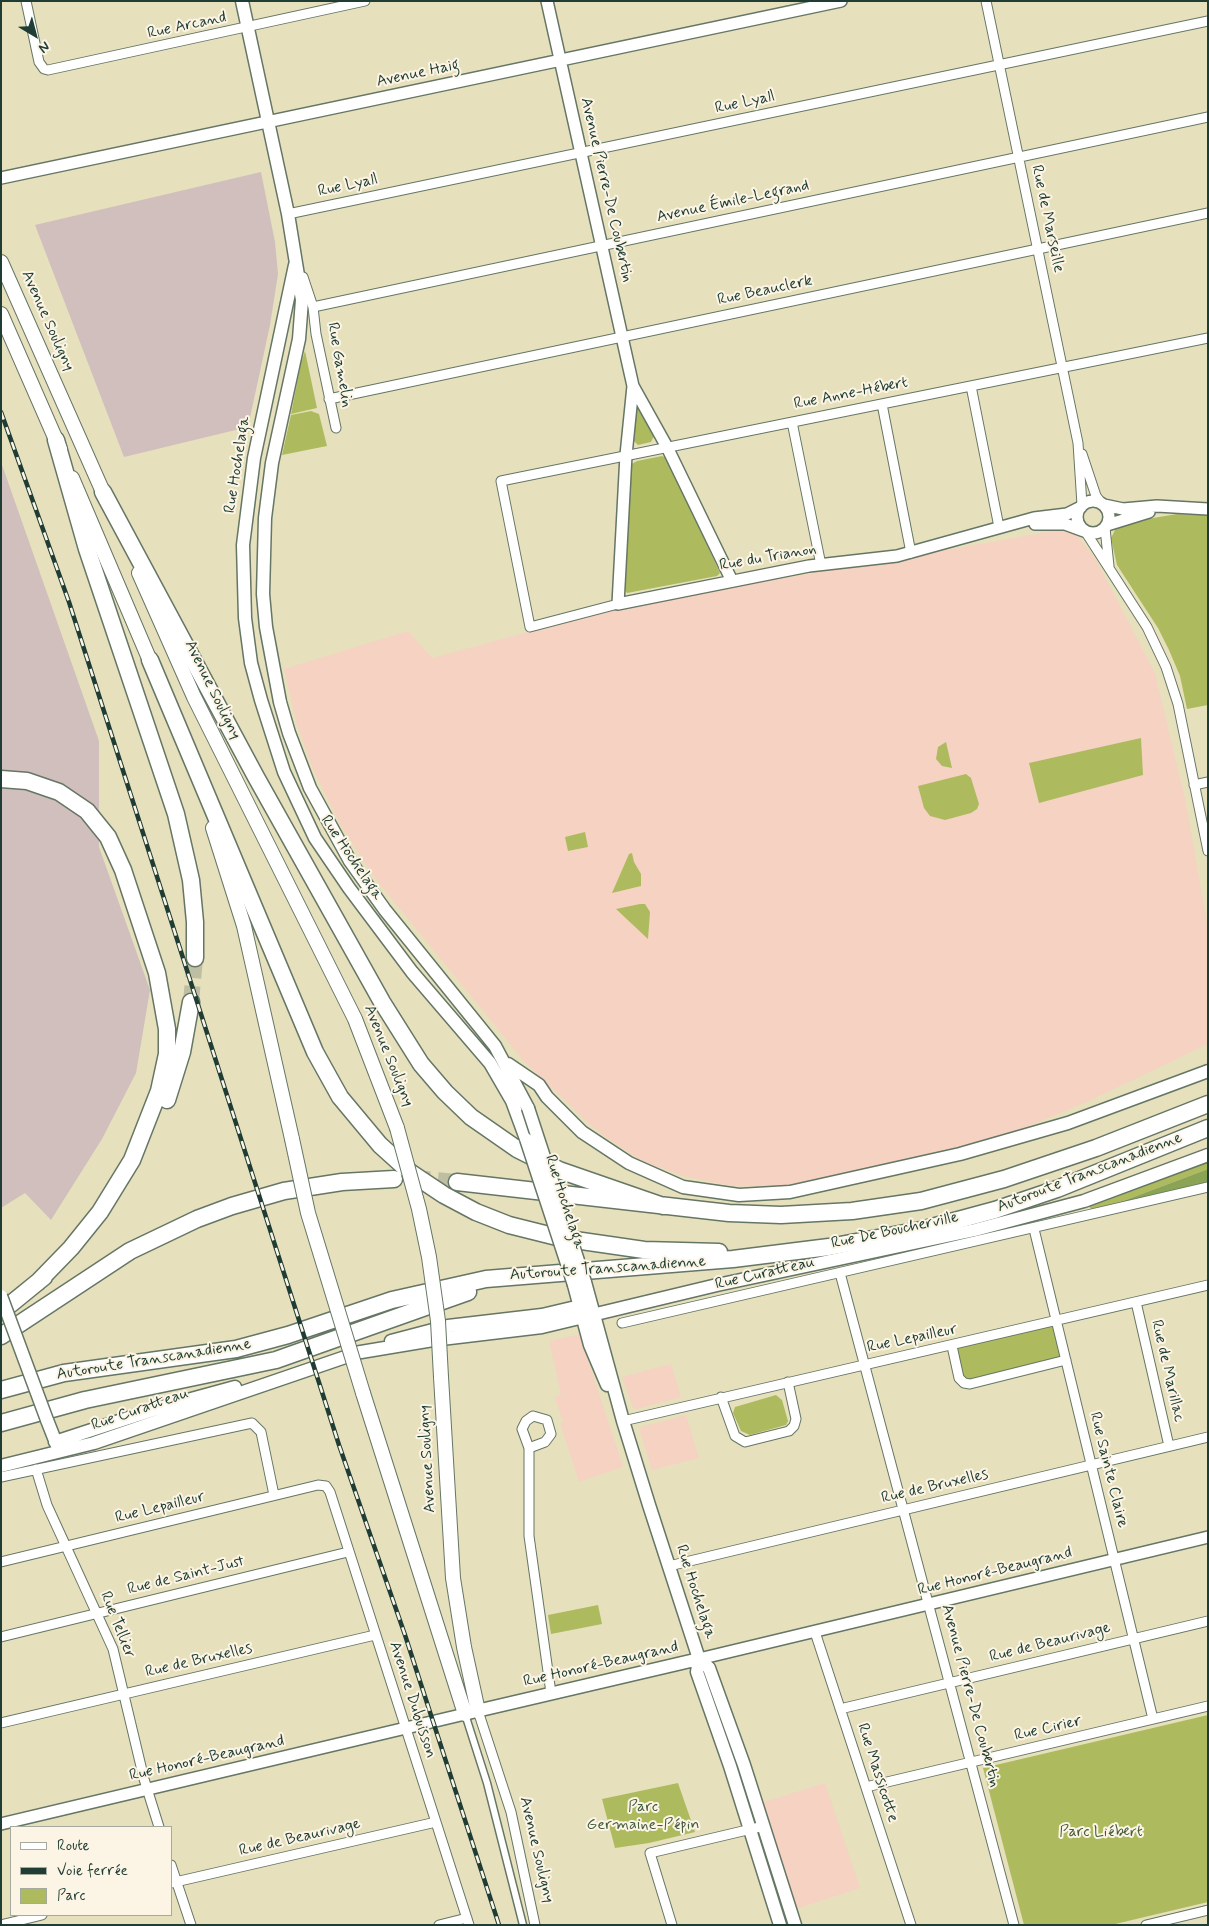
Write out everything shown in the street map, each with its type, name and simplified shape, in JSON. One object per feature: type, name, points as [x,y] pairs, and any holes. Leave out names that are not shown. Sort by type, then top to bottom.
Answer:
[{"type":"highway","name":"Avenue Souligny","points":[[1,262],[194,697],[351,1011],[397,1128],[419,1209],[429,1257],[437,1314],[452,1572],[472,1712]]},
{"type":"highway","name":"Avenue Souligny","points":[[1,314],[150,660],[217,839],[244,926],[308,1213],[363,1393],[472,1712]]},
{"type":"highway","points":[[56,440],[87,549],[176,814],[190,880],[195,922],[195,958]]},
{"type":"highway","points":[[103,492],[263,791],[382,1002],[422,1064],[463,1109],[517,1149],[559,1170],[664,1206]]},
{"type":"highway","points":[[150,660],[322,1066],[348,1108],[380,1145],[416,1177],[465,1207],[509,1225],[561,1238],[644,1250],[774,1254]]},
{"type":"highway","points":[[1,779],[27,781],[59,792],[86,811],[108,837],[123,870],[157,973],[167,1028],[167,1054],[160,1091],[132,1160],[100,1212],[71,1248],[37,1282]]},
{"type":"highway","points":[[1,1312],[74,1249],[101,1217],[141,1156],[169,1095],[182,1052],[191,1002]]},
{"type":"highway","name":"Autoroute Transcanadienne","points":[[457,1182],[729,1213],[775,1215],[846,1212],[907,1203],[973,1188],[1046,1166],[1208,1104]]},
{"type":"highway","name":"Autoroute Transcanadienne","points":[[1,1390],[64,1373],[243,1348],[288,1335],[360,1309],[426,1291],[486,1279],[584,1279],[697,1262],[829,1247],[921,1230],[995,1210],[1058,1189],[1208,1128]]},
{"type":"highway","points":[[1,1336],[130,1251],[197,1219],[232,1206],[284,1191],[342,1182],[394,1179]]},
{"type":"highway","points":[[1,1423],[85,1400],[276,1360],[344,1338],[434,1303],[480,1289],[584,1279]]},
{"type":"main road","name":"Rue Hochelaga","points":[[242,1],[288,214],[302,300],[299,339],[272,464],[264,538],[266,627],[280,702],[289,733],[307,780],[325,818],[350,861],[385,910],[489,1038],[506,1063],[584,1279],[590,1345],[623,1422],[699,1659],[697,1672],[736,1764],[757,1828],[794,1925]]},
{"type":"main road","name":"Rue Hochelaga","points":[[296,260],[254,458],[246,510],[243,545],[244,586],[251,663],[284,772],[315,838],[412,972],[483,1053],[520,1104]]},
{"type":"main road","points":[[506,1063],[535,1082],[547,1098],[595,1142],[654,1176],[683,1187],[704,1192],[761,1195],[790,1192],[866,1176],[999,1144],[1108,1109],[1208,1071]]},
{"type":"main road","points":[[520,1104],[533,1095],[547,1098]]},
{"type":"main road","name":"Rue De Boucherville","points":[[586,1313],[880,1251],[1029,1217],[1105,1194],[1208,1155]]},
{"type":"main road","points":[[1,1296],[57,1447]]},
{"type":"main road","name":"Rue Curatteau","points":[[1,1466],[186,1400],[287,1375],[355,1353],[427,1341],[542,1327],[586,1313]]},
{"type":"main road","name":"Rue Honoré-Beaugrand","points":[[472,1712],[699,1659]]},
{"type":"main road","name":"Rue Hochelaga","points":[[757,1828],[780,1925]]},
{"type":"street","name":"Rue Arcand","points":[[26,1],[39,62],[44,69],[72,65],[365,1]]},
{"type":"street","name":"Avenue Pierre-De Coubertin","points":[[547,1],[632,386],[626,455],[618,604]]},
{"type":"street","name":"Avenue Haig","points":[[1,178],[841,1]]},
{"type":"street","name":"Rue de Marseille","points":[[986,1],[1078,443],[1096,496],[1103,505]]},
{"type":"street","name":"Rue Lyall","points":[[288,214],[1208,21]]},
{"type":"street","name":"Avenue Émile-Legrand","points":[[313,306],[1208,117]]},
{"type":"street","name":"Rue Beauclerk","points":[[329,399],[1208,213]]},
{"type":"street","points":[[296,260],[313,306]]},
{"type":"street","name":"Rue Gamelin","points":[[313,306],[329,399],[336,428]]},
{"type":"street","name":"Rue Anne-Hébert","points":[[530,627],[500,481],[1208,338]]},
{"type":"street","name":"Avenue Pierre-De Coubertin","points":[[632,386],[667,447],[732,581]]},
{"type":"street","points":[[971,386],[999,527]]},
{"type":"street","points":[[882,404],[911,553]]},
{"type":"street","points":[[792,422],[821,565]]},
{"type":"street","name":"Rue de Marseille","points":[[1078,443],[1081,506]]},
{"type":"street","points":[[1208,509],[1157,506],[1123,508],[1103,505],[1094,501],[1081,506],[1077,520],[1147,627],[1166,667],[1178,704],[1208,852]]},
{"type":"street","points":[[1103,505],[1109,514],[1106,526],[1110,571]]},
{"type":"street","name":"Rue du Trianon","points":[[530,627],[618,604],[732,581],[821,565],[911,553],[1034,518],[1067,514],[1081,506]]},
{"type":"street","points":[[1084,531],[1096,533],[1124,518],[1175,507]]},
{"type":"street","name":"Rue du Trianon","points":[[1013,524],[1066,524],[1084,531]]},
{"type":"street","points":[[1194,785],[1208,782]]},
{"type":"street","name":"Rue Curatteau","points":[[622,1323],[1034,1229],[1208,1187]]},
{"type":"street","name":"Rue Sainte Claire","points":[[1034,1229],[1153,1719]]},
{"type":"street","name":"Avenue Pierre-De Coubertin","points":[[840,1273],[866,1364],[1014,1925]]},
{"type":"street","name":"Rue Lepailleur","points":[[623,1422],[721,1397],[952,1346],[1208,1285]]},
{"type":"street","name":"Rue de Marillac","points":[[1136,1302],[1170,1446]]},
{"type":"street","points":[[952,1346],[959,1378],[964,1383],[970,1384],[1066,1360]]},
{"type":"street","points":[[721,1397],[734,1436],[745,1442],[789,1431],[794,1426],[796,1419],[788,1382]]},
{"type":"street","name":"Rue Curatteau","points":[[1,1478],[246,1423],[256,1424],[261,1432],[274,1495]]},
{"type":"street","name":"Rue de Bruxelles","points":[[669,1566],[1208,1437]]},
{"type":"street","points":[[529,1448],[529,1536],[551,1693]]},
{"type":"street","name":"Rue Tellier","points":[[36,1469],[47,1505],[113,1649],[147,1790],[159,1826]]},
{"type":"street","name":"Rue Lepailleur","points":[[1,1562],[274,1495],[318,1485],[326,1486]]},
{"type":"street","name":"Avenue Dubuisson","points":[[326,1486],[330,1492],[468,1922]]},
{"type":"street","name":"Rue Honoré-Beaugrand","points":[[699,1659],[1208,1537]]},
{"type":"street","name":"Rue de Saint-Just","points":[[1,1637],[348,1552]]},
{"type":"street","name":"Rue de Beaurivage","points":[[840,1709],[1208,1621]]},
{"type":"street","name":"Rue Massicotte","points":[[814,1632],[911,1925]]},
{"type":"street","name":"Rue de Bruxelles","points":[[1,1723],[375,1635]]},
{"type":"street","name":"Rue Cirier","points":[[866,1786],[1208,1706]]},
{"type":"street","name":"Rue Honoré-Beaugrand","points":[[1,1824],[472,1712]]},
{"type":"street","name":"Avenue Souligny","points":[[472,1712],[523,1925]]},
{"type":"street","name":"Avenue Souligny","points":[[472,1712],[511,1812],[535,1925]]},
{"type":"street","name":"Rue de Beaurivage","points":[[174,1883],[436,1822]]},
{"type":"street","points":[[672,1925],[650,1853],[757,1828]]},
{"type":"street","points":[[174,1883],[191,1925]]},
{"type":"street","points":[[1146,1925],[1208,1910]]},
{"type":"street","points":[[1,1925],[38,1916]]},
{"type":"street","points":[[439,1925],[468,1922]]},
{"type":"shaded area","points":[[261,172],[275,242],[278,274],[270,325],[248,427],[124,457],[35,225]]},
{"type":"shaded area","points":[[1,462],[99,741],[99,847],[150,990],[136,1073],[102,1139],[51,1220],[25,1193],[1,1208]]},
{"type":"shaded area","points":[[1071,528],[1095,558],[1155,673],[1185,799],[1208,928],[1208,1044],[1089,1101],[1027,1127],[954,1150],[830,1179],[775,1187],[732,1186],[683,1176],[640,1160],[588,1123],[524,1061],[374,877],[340,824],[313,769],[297,725],[284,669],[408,631],[432,658],[621,607]]},
{"type":"shaded area","points":[[578,1335],[581,1338],[623,1467],[579,1482],[560,1423],[563,1422],[555,1397],[561,1394],[549,1341]]},
{"type":"shaded area","points":[[671,1364],[681,1397],[638,1409],[633,1408],[622,1377]]},
{"type":"shaded area","points":[[686,1415],[699,1458],[652,1470],[640,1432],[641,1427]]},
{"type":"shaded area","points":[[825,1783],[860,1888],[793,1910],[761,1803]]},
{"type":"green space","points":[[305,351],[317,408],[291,414],[301,363]]},
{"type":"green space","points":[[635,398],[655,434],[651,442],[638,445],[632,439]]},
{"type":"green space","points":[[311,411],[319,414],[327,446],[282,455],[291,415]]},
{"type":"green space","points":[[662,456],[667,458],[720,573],[717,576],[627,593],[624,589],[630,465],[637,461]]},
{"type":"green space","points":[[1177,514],[1208,515],[1208,705],[1187,709],[1180,676],[1169,650],[1158,628],[1117,565],[1111,538],[1116,528],[1129,522]]},
{"type":"green space","points":[[1141,738],[1143,775],[1039,803],[1029,763]]},
{"type":"green space","points":[[946,742],[952,768],[942,766],[936,759],[938,747]]},
{"type":"green space","points":[[966,774],[971,778],[979,804],[977,809],[971,813],[945,820],[930,816],[924,808],[918,786]]},
{"type":"green space","points":[[585,832],[588,847],[568,851],[565,837]]},
{"type":"green space","points":[[632,853],[634,862],[641,874],[641,886],[612,893],[629,854]]},
{"type":"green space","points":[[645,904],[650,912],[648,939],[616,909]]},
{"type":"green space","points":[[1208,1161],[1208,1169],[1115,1204],[1091,1209],[1088,1205]]},
{"type":"green space","points":[[1208,1169],[1208,1182],[1115,1204]]},
{"type":"green space","points":[[1057,1321],[1066,1360],[964,1383],[952,1346]]},
{"type":"green space","points":[[776,1395],[782,1400],[788,1421],[786,1425],[750,1435],[741,1431],[733,1413],[735,1407]]},
{"type":"green space","points":[[598,1605],[602,1624],[551,1634],[548,1615]]},
{"type":"green space","name":"Parc Liébert","points":[[1208,1715],[1208,1902],[1111,1925],[1024,1925],[983,1768]]},
{"type":"green space","name":"Parc Germaine-Pépin","points":[[678,1783],[695,1832],[649,1843],[615,1848],[602,1799]]},
{"type":"tunnel","points":[[191,1002],[195,958]]},
{"type":"tunnel","points":[[414,1178],[457,1182]]},
{"type":"railway","points":[[1,412],[69,602],[339,1445],[405,1635],[499,1925]]}]
